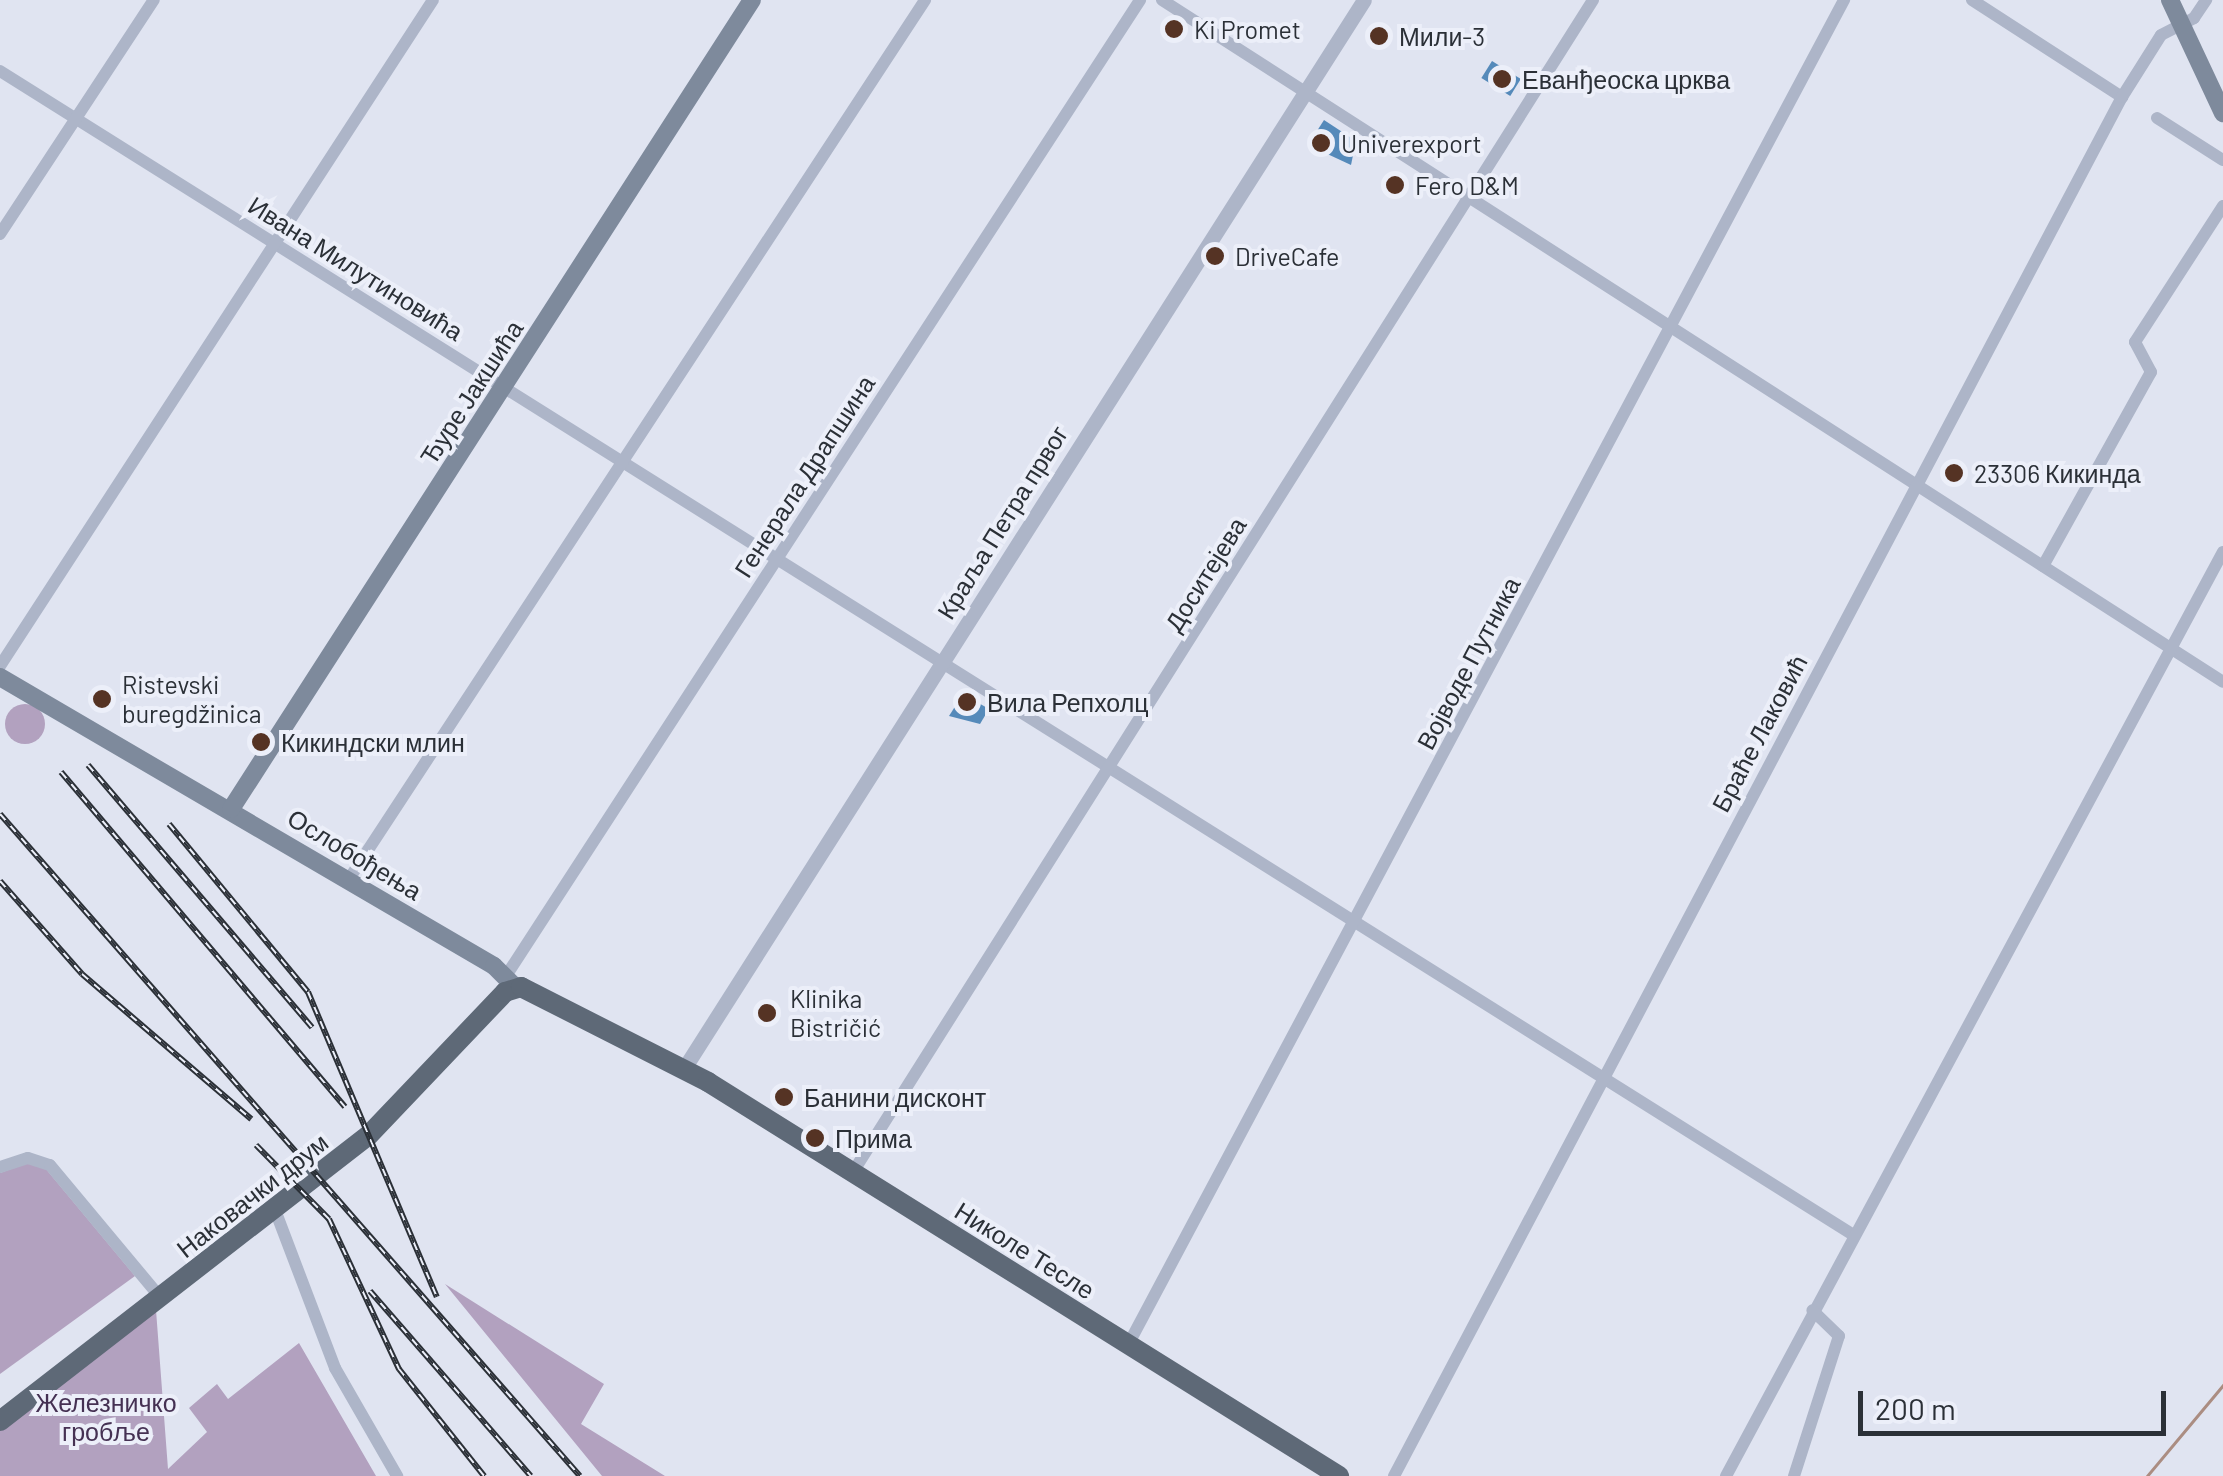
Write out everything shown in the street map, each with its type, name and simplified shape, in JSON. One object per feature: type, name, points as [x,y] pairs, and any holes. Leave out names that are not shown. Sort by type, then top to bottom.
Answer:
[{"type":"main road","name":"Ђуре Јакшића","points":[[231,809],[752,0]]},
{"type":"main road","points":[[2170,0],[2223,113]]},
{"type":"main road","name":"Ослобођења","points":[[0,677],[349,879],[510,981],[683,1070]]},
{"type":"main road","name":"Наковачки друм","points":[[0,1421],[394,1114],[510,981]]},
{"type":"main road","name":"Николе Тесле","points":[[683,1070],[854,1172],[1339,1476]]},
{"type":"street","points":[[0,234],[154,0]]},
{"type":"street","points":[[0,666],[433,0]]},
{"type":"street","points":[[349,879],[617,459],[925,0]]},
{"type":"street","name":"Генерала Драпшина","points":[[510,981],[1140,0]]},
{"type":"street","points":[[1162,0],[2223,682]]},
{"type":"street","name":"Краља Петра првог","points":[[683,1070],[1364,0]]},
{"type":"street","name":"Доситејева","points":[[854,1172],[1593,0]]},
{"type":"street","name":"Војводе Путника","points":[[1128,1345],[1844,0]]},
{"type":"street","points":[[1972,0],[2122,97]]},
{"type":"street","name":"Браће Лаковић","points":[[1394,1476],[1601,1075],[2122,97],[2161,36],[2182,25],[2206,0]]},
{"type":"street","name":"Ивана Милутиновића","points":[[0,71],[943,662],[1354,925],[1852,1234]]},
{"type":"street","points":[[2158,118],[2223,160]]},
{"type":"street","points":[[2044,566],[2151,372],[2135,342],[2223,206]]},
{"type":"street","points":[[1726,1476],[1852,1234],[2223,552]]},
{"type":"street","points":[[0,1167],[28,1158],[50,1164],[160,1298]]},
{"type":"street","points":[[275,1210],[336,1368],[397,1476]]},
{"type":"street","points":[[1794,1476],[1839,1336],[1812,1310]]},
{"type":"green space","points":[[25,704],[39,710],[45,724],[39,738],[25,744],[11,738],[5,724],[11,710]]},
{"type":"green space","points":[[27,1163],[46,1169],[135,1276],[0,1374],[0,1173]]},
{"type":"green space","points":[[445,1284],[604,1384],[581,1424],[665,1476],[602,1476]]},
{"type":"green space","name":"Железничко гробље","points":[[156,1310],[168,1469],[207,1432],[189,1408],[217,1384],[228,1399],[299,1343],[376,1476],[0,1476],[0,1429]]},
{"type":"building","name":"Еванђеоска црква","points":[[1492,61],[1521,79],[1510,96],[1481,78]]},
{"type":"building","name":"Univerexport","points":[[1324,120],[1356,141],[1351,165],[1308,145]]},
{"type":"building","name":"Вила Репхолц","points":[[963,694],[989,709],[980,724],[949,716]]},
{"type":"waterway","points":[[2147,1476],[2223,1385]]},
{"type":"railway","points":[[88,765],[312,1027]]},
{"type":"railway","points":[[61,772],[345,1107]]},
{"type":"railway","points":[[0,814],[580,1476]]},
{"type":"railway","points":[[169,824],[308,992],[437,1297]]},
{"type":"railway","points":[[0,881],[82,974],[251,1119]]},
{"type":"railway","points":[[256,1145],[329,1219],[399,1369],[484,1476]]},
{"type":"railway","points":[[370,1291],[531,1476]]},
{"type":"place","name":"Ki Promet","points":[[1174,29]]},
{"type":"place","name":"Мили-3","points":[[1379,36]]},
{"type":"place","name":"Еванђеоска црква","points":[[1502,79]]},
{"type":"place","name":"Univerexport","points":[[1321,143]]},
{"type":"place","name":"Fero D&M","points":[[1395,185]]},
{"type":"place","name":"DriveCafe","points":[[1215,256]]},
{"type":"place","name":"23306 Кикинда","points":[[1954,473]]},
{"type":"place","name":"Ristevski buregdžinica","points":[[102,699]]},
{"type":"place","name":"Вила Репхолц","points":[[967,702]]},
{"type":"place","name":"Кикиндски млин","points":[[261,742]]},
{"type":"place","name":"Klinika Bistričić","points":[[767,1013]]},
{"type":"place","name":"Банини дисконт","points":[[784,1097]]},
{"type":"place","name":"Прима","points":[[815,1138]]}]
